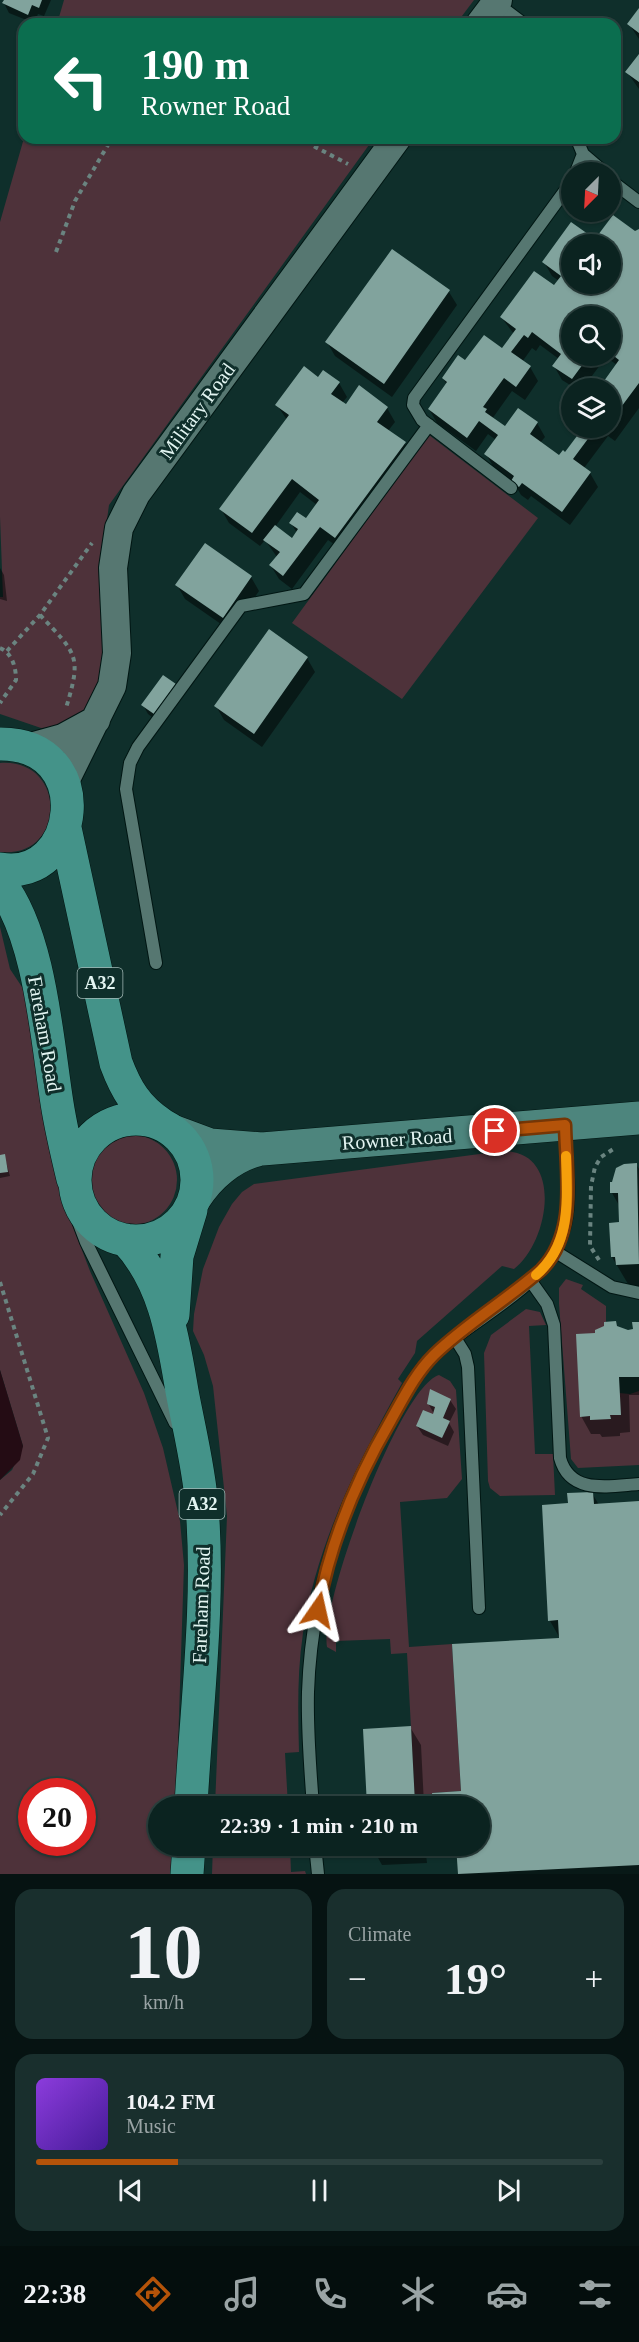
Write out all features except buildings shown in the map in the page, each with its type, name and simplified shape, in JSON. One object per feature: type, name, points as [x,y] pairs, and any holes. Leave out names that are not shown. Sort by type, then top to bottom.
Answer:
[{"type":"main road","points":[[0,869],[24,867],[42,859],[56,845],[65,828],[69,806],[64,783],[55,768],[42,756],[7,745]]},
{"type":"main road","name":"A32","points":[[65,828],[116,1063],[124,1085],[137,1105],[168,1128]]},
{"type":"main road","name":"Fareham Road","points":[[0,884],[9,895],[23,925],[41,1001],[59,1117],[76,1190]]},
{"type":"main road","name":"Rowner Road","points":[[168,1128],[210,1145],[262,1149],[639,1118]]},
{"type":"main road","points":[[128,1119],[168,1128],[187,1146],[195,1162],[198,1180],[193,1202],[179,1224],[160,1237],[126,1240],[108,1234],[93,1223],[81,1208],[76,1190],[79,1157],[98,1131],[128,1119]]},
{"type":"main road","name":"Rowner Road","points":[[193,1202],[203,1185],[218,1171],[240,1156],[262,1149]]},
{"type":"main road","name":"Fareham Road","points":[[172,1335],[175,1271],[193,1202]]},
{"type":"main road","name":"Fareham Road","points":[[126,1240],[141,1257],[154,1281],[172,1335],[202,1505],[205,1574],[192,1796]]},
{"type":"main road","points":[[187,1874],[188,1856]]},
{"type":"street","name":"Military Road","points":[[64,783],[112,686],[117,652],[113,568],[119,528],[136,494],[393,144]]},
{"type":"street","points":[[7,745],[63,738],[96,720]]},
{"type":"lane","points":[[491,9],[511,18]]},
{"type":"lane","points":[[577,162],[579,144]]},
{"type":"lane","points":[[580,144],[595,162]]},
{"type":"lane","points":[[621,188],[639,202]]},
{"type":"lane","points":[[511,488],[422,420],[413,405],[416,392],[561,196]]},
{"type":"lane","points":[[156,963],[126,789],[129,763],[138,747],[242,606],[304,594],[429,425]]},
{"type":"lane","points":[[59,1117],[69,1191],[80,1226],[195,1465]]},
{"type":"lane","points":[[312,1796],[308,1730],[308,1681],[321,1593],[335,1540],[364,1468],[414,1380],[435,1355],[530,1280],[556,1252],[563,1235],[567,1208],[565,1125]]},
{"type":"lane","points":[[556,1252],[592,1277],[612,1287],[639,1293]]},
{"type":"lane","points":[[530,1280],[547,1304],[554,1325],[560,1458],[564,1468],[574,1480],[589,1486],[639,1484]]},
{"type":"lane","points":[[455,1338],[465,1354],[468,1367],[478,1608]]},
{"type":"lane","points":[[316,1856],[318,1874]]},
{"type":"path","points":[[56,252],[75,201],[108,144]]},
{"type":"path","points":[[310,144],[343,160],[368,177]]},
{"type":"path","points":[[7,651],[40,615],[96,537],[119,528]]},
{"type":"path","points":[[40,615],[62,638],[75,662],[75,684],[65,711],[63,738]]},
{"type":"path","points":[[0,648],[7,651],[13,662],[16,680],[0,703]]},
{"type":"path","points":[[592,1277],[601,1264],[591,1246],[591,1185],[595,1167],[600,1157],[622,1146]]},
{"type":"path","points":[[0,1282],[48,1438],[33,1474],[0,1515]]},
{"type":"shaded area","points":[[64,0],[474,0],[460,18],[59,18]]},
{"type":"shaded area","points":[[22,144],[370,144],[109,505],[101,562],[105,675],[82,715],[57,727],[41,728],[0,714],[0,597],[3,597],[0,517],[0,222]]},
{"type":"shaded area","points":[[429,435],[538,518],[402,699],[292,623]]},
{"type":"shaded area","points":[[0,763],[22,766],[38,776],[48,791],[51,808],[47,826],[38,840],[22,850],[0,852]]},
{"type":"shaded area","points":[[0,927],[10,969],[28,996],[65,1206],[90,1271],[144,1393],[163,1448],[180,1521],[184,1565],[176,1796],[148,1796],[148,1856],[173,1856],[171,1874],[0,1874],[0,1480],[12,1470],[23,1446],[0,1370]]},
{"type":"shaded area","points":[[132,1135],[149,1138],[164,1148],[174,1163],[177,1180],[174,1197],[164,1212],[149,1222],[132,1225],[115,1222],[100,1212],[90,1197],[87,1180],[90,1163],[100,1148],[115,1138]]},
{"type":"shaded area","points":[[502,1151],[522,1155],[535,1165],[543,1181],[545,1200],[536,1239],[526,1256],[514,1269],[502,1266],[417,1341],[415,1353],[398,1379],[402,1383],[341,1504],[309,1599],[299,1678],[299,1752],[285,1753],[287,1796],[215,1796],[227,1516],[213,1386],[204,1355],[193,1331],[194,1314],[203,1269],[219,1227],[232,1204],[242,1192],[254,1184]]},
{"type":"shaded area","points":[[566,1279],[583,1285],[581,1289],[606,1306],[606,1341],[619,1393],[630,1394],[639,1391],[639,1465],[578,1468],[571,1459],[559,1304],[559,1288]]},
{"type":"shaded area","points":[[526,1309],[540,1312],[546,1325],[529,1326],[535,1454],[553,1454],[555,1495],[500,1496],[490,1488],[488,1481],[484,1353],[491,1335]]},
{"type":"shaded area","points":[[0,1370],[23,1446],[20,1460],[0,1480]]},
{"type":"shaded area","points":[[439,1375],[450,1381],[456,1390],[462,1479],[447,1498],[400,1502],[409,1647],[452,1644],[461,1791],[432,1793],[432,1796],[415,1796],[407,1653],[391,1654],[390,1639],[336,1641],[336,1652],[327,1647],[328,1624],[336,1588],[365,1499],[404,1416],[423,1388]]},
{"type":"shaded area","points":[[213,1856],[290,1856],[291,1872],[305,1871],[306,1874],[212,1874]]},
{"type":"slow traffic","points":[[536,1275],[554,1256],[563,1235],[567,1208],[566,1156]]},
{"type":"route","points":[[318,1610],[327,1566],[353,1490],[414,1380],[441,1349],[547,1265],[561,1240],[567,1208],[565,1125],[495,1131]]}]
